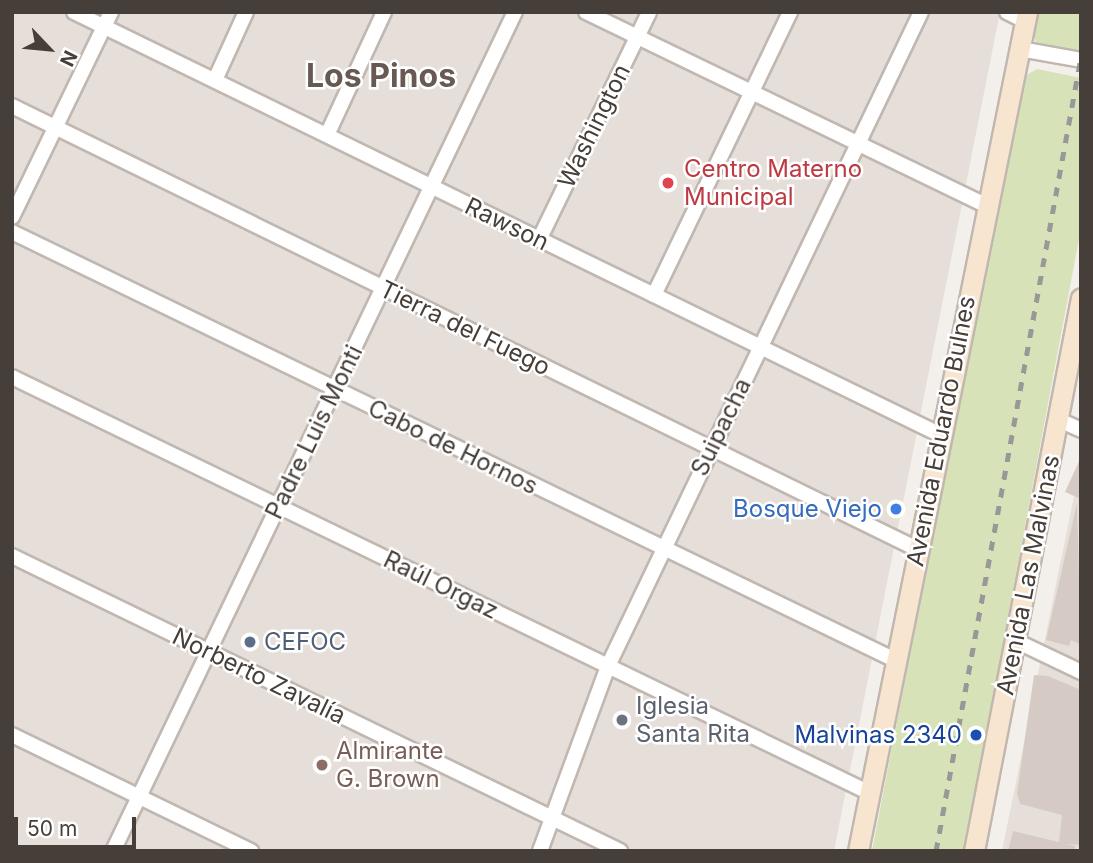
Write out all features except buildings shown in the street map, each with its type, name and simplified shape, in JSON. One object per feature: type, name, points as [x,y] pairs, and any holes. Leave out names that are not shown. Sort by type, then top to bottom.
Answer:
[{"type":"main road","name":"Avenida Eduardo Bulnes","points":[[858,851],[939,434],[1026,17]]},
{"type":"main road","name":"Avenida Las Malvinas","points":[[974,851],[1081,299]]},
{"type":"street","name":"Rawson","points":[[74,12],[939,434]]},
{"type":"street","points":[[12,217],[111,12]]},
{"type":"street","points":[[215,80],[246,12]]},
{"type":"street","points":[[327,135],[384,12]]},
{"type":"street","name":"Padre Luis Monti","points":[[113,851],[515,12]]},
{"type":"street","points":[[586,12],[855,145],[988,206]]},
{"type":"street","name":"Washington","points":[[539,240],[649,12]]},
{"type":"street","points":[[654,295],[790,12]]},
{"type":"street","name":"Suipacha","points":[[540,851],[608,666],[855,145],[921,12]]},
{"type":"street","points":[[1007,12],[1026,17]]},
{"type":"street","points":[[1020,49],[1081,60]]},
{"type":"street","name":"Tierra del Fuego","points":[[12,106],[917,549]]},
{"type":"street","name":"Cabo de Hornos","points":[[12,232],[895,660]]},
{"type":"street","name":"Raúl Orgaz","points":[[12,377],[870,793]]},
{"type":"street","points":[[1059,420],[1081,430]]},
{"type":"street","name":"Norberto Zavalía","points":[[12,556],[620,851]]},
{"type":"street","points":[[1014,640],[1081,672]]},
{"type":"street","points":[[12,735],[251,851]]},
{"type":"shaded area","points":[[12,12],[1000,12],[834,851],[12,851]]},
{"type":"shaded area","points":[[1081,462],[1081,851],[1002,851],[1063,550]]},
{"type":"green space","points":[[1032,12],[1081,12],[1081,55],[1037,46],[1030,24]]},
{"type":"green space","points":[[1037,69],[1081,78],[1081,228],[964,851],[872,851],[1021,78]]},
{"type":"railway","points":[[936,851],[1081,57]]},
{"type":"place","name":"Centro Materno Municipal","points":[[668,183]]},
{"type":"place","name":"Bosque Viejo","points":[[896,509]]},
{"type":"place","name":"CEFOC","points":[[250,642]]},
{"type":"place","name":"Iglesia Santa Rita","points":[[622,720]]},
{"type":"place","name":"Malvinas 2340","points":[[976,735]]},
{"type":"place","name":"Almirante G. Brown","points":[[322,765]]},
{"type":"district","name":"Los Pinos","points":[[381,76]]}]
